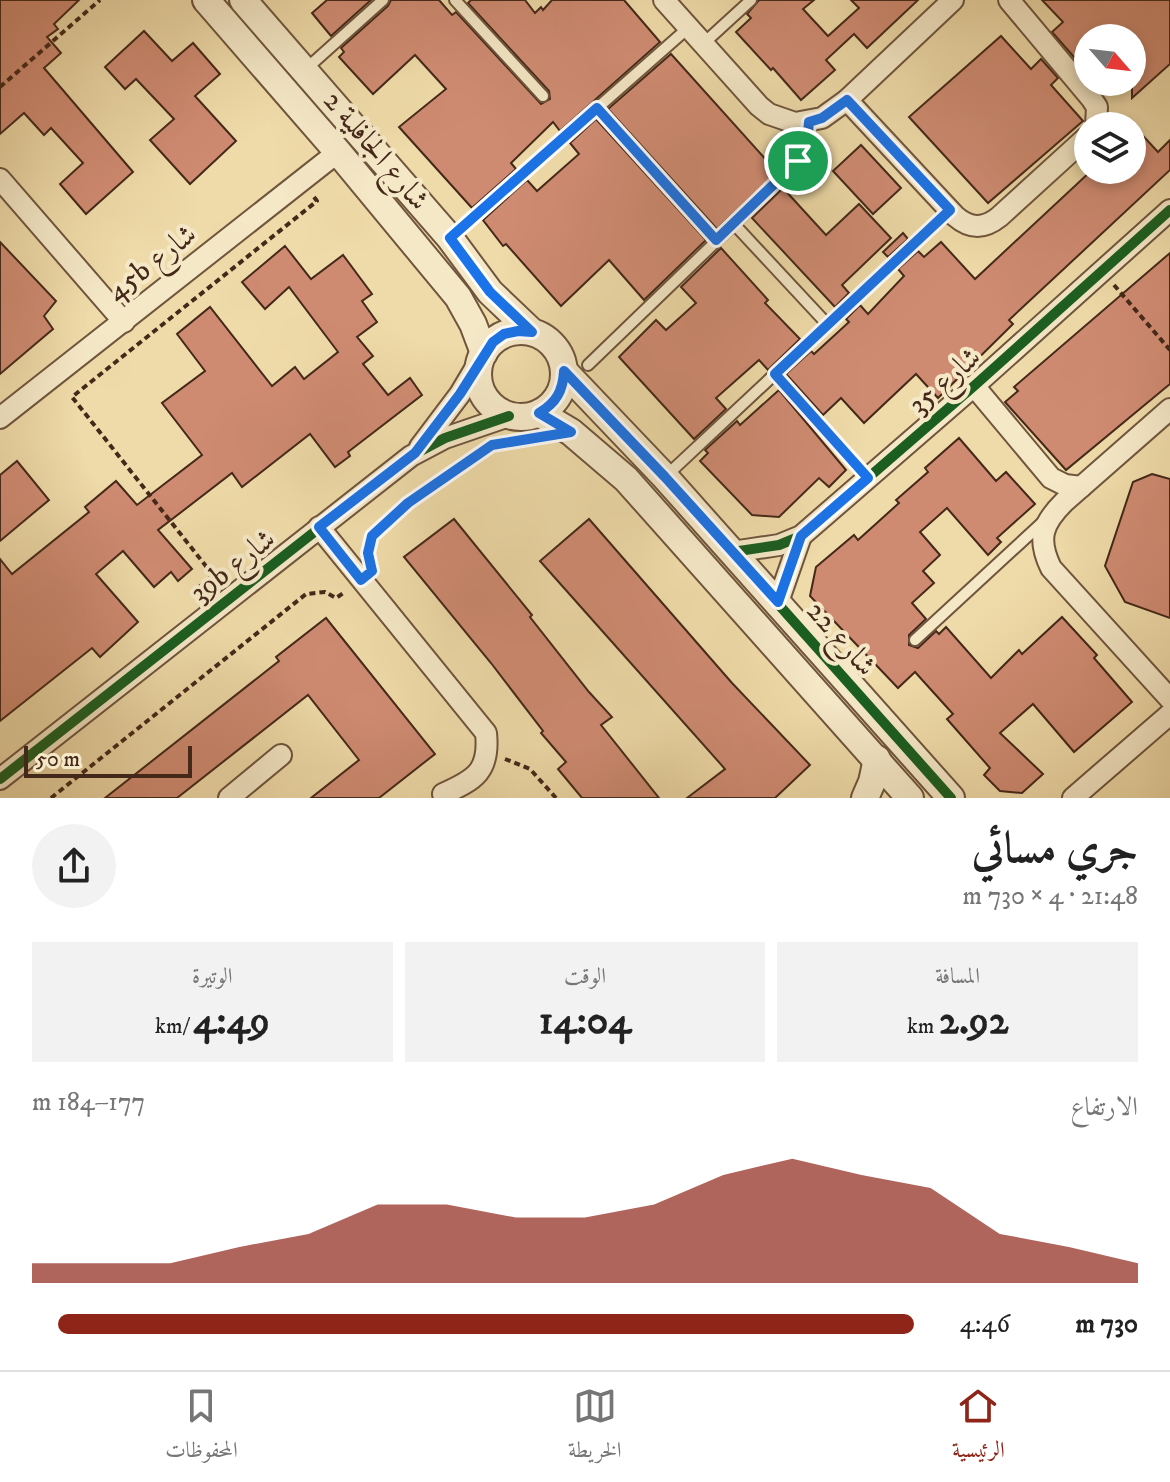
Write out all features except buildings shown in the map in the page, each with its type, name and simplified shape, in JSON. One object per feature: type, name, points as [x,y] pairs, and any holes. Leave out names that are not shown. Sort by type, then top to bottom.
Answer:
[{"type":"street","name":"شارع الجافلية 2","points":[[206,0],[458,297],[473,324],[482,358]]},
{"type":"street","name":"شارع الجافلية 2","points":[[243,0],[450,238],[490,292],[532,332]]},
{"type":"street","points":[[664,0],[769,114],[795,123],[822,118],[847,100],[953,0]]},
{"type":"street","points":[[1009,0],[1091,98],[1097,112]]},
{"type":"street","points":[[847,100],[950,210],[963,223],[972,226],[992,223],[1074,149]]},
{"type":"street","name":"45b شارع","points":[[0,418],[338,152]]},
{"type":"street","points":[[0,179],[124,322]]},
{"type":"street","name":"شارع 35","points":[[732,552],[779,545],[801,536],[1170,210]]},
{"type":"street","points":[[532,332],[545,337],[576,368],[550,406],[524,417],[509,416],[490,404],[483,395],[479,385],[482,358],[493,342],[504,334],[532,332]]},
{"type":"street","name":"39b شارع","points":[[415,453],[460,394],[482,358]]},
{"type":"street","name":"شارع 22","points":[[576,368],[665,477],[951,798]]},
{"type":"street","points":[[974,386],[1051,478],[1065,485],[1081,487]]},
{"type":"street","points":[[1170,409],[1050,515],[1043,533],[1043,552],[1051,568],[1170,699]]},
{"type":"street","name":"شارع 22","points":[[539,413],[571,432],[626,479],[910,798]]},
{"type":"street","name":"39b شارع","points":[[0,779],[415,453],[466,430],[509,416]]},
{"type":"street","points":[[319,527],[486,733],[488,754],[480,773],[464,785],[440,796]]},
{"type":"street","name":"شارع 35","points":[[778,602],[801,536]]},
{"type":"street","points":[[440,796],[470,763],[475,742],[457,700]]},
{"type":"street","points":[[1073,798],[1170,714]]},
{"type":"street","points":[[229,798],[281,755]]},
{"type":"street","points":[[865,798],[877,759]]},
{"type":"lane","points":[[304,70],[383,0]]},
{"type":"lane","points":[[455,0],[543,96]]},
{"type":"lane","points":[[703,44],[751,0]]},
{"type":"lane","points":[[450,238],[688,28]]},
{"type":"lane","points":[[597,108],[716,240]]},
{"type":"lane","points":[[576,368],[734,224],[798,161],[807,142],[809,122]]},
{"type":"lane","points":[[665,477],[950,210]]},
{"type":"lane","points":[[734,224],[828,325]]},
{"type":"lane","points":[[775,374],[868,478]]},
{"type":"lane","points":[[915,640],[1050,515]]},
{"type":"path","points":[[0,87],[100,0]]},
{"type":"path","points":[[215,609],[197,589],[213,575],[72,397],[317,201],[303,180]]},
{"type":"path","points":[[1102,271],[1170,350]]},
{"type":"path","points":[[51,798],[306,594],[325,592],[336,598],[372,571],[368,553],[372,536],[408,503],[492,445],[571,432]]},
{"type":"path","points":[[488,754],[530,769],[556,798]]},
{"type":"cycle path","points":[[732,552],[779,545],[801,536],[1170,210]]},
{"type":"cycle path","points":[[564,371],[665,477],[951,798]]},
{"type":"cycle path","points":[[0,779],[411,456],[445,438],[509,416]]},
{"type":"route","points":[[847,100],[950,210],[775,374],[868,478],[801,536],[778,602],[564,371],[558,396],[539,413],[571,432],[492,445],[408,503],[372,536],[368,553],[372,571],[361,580],[319,527],[415,453],[460,394],[493,342],[504,334],[532,332],[503,307],[450,238],[597,108],[716,240],[798,161],[807,142],[809,122],[822,118],[847,100]]}]
